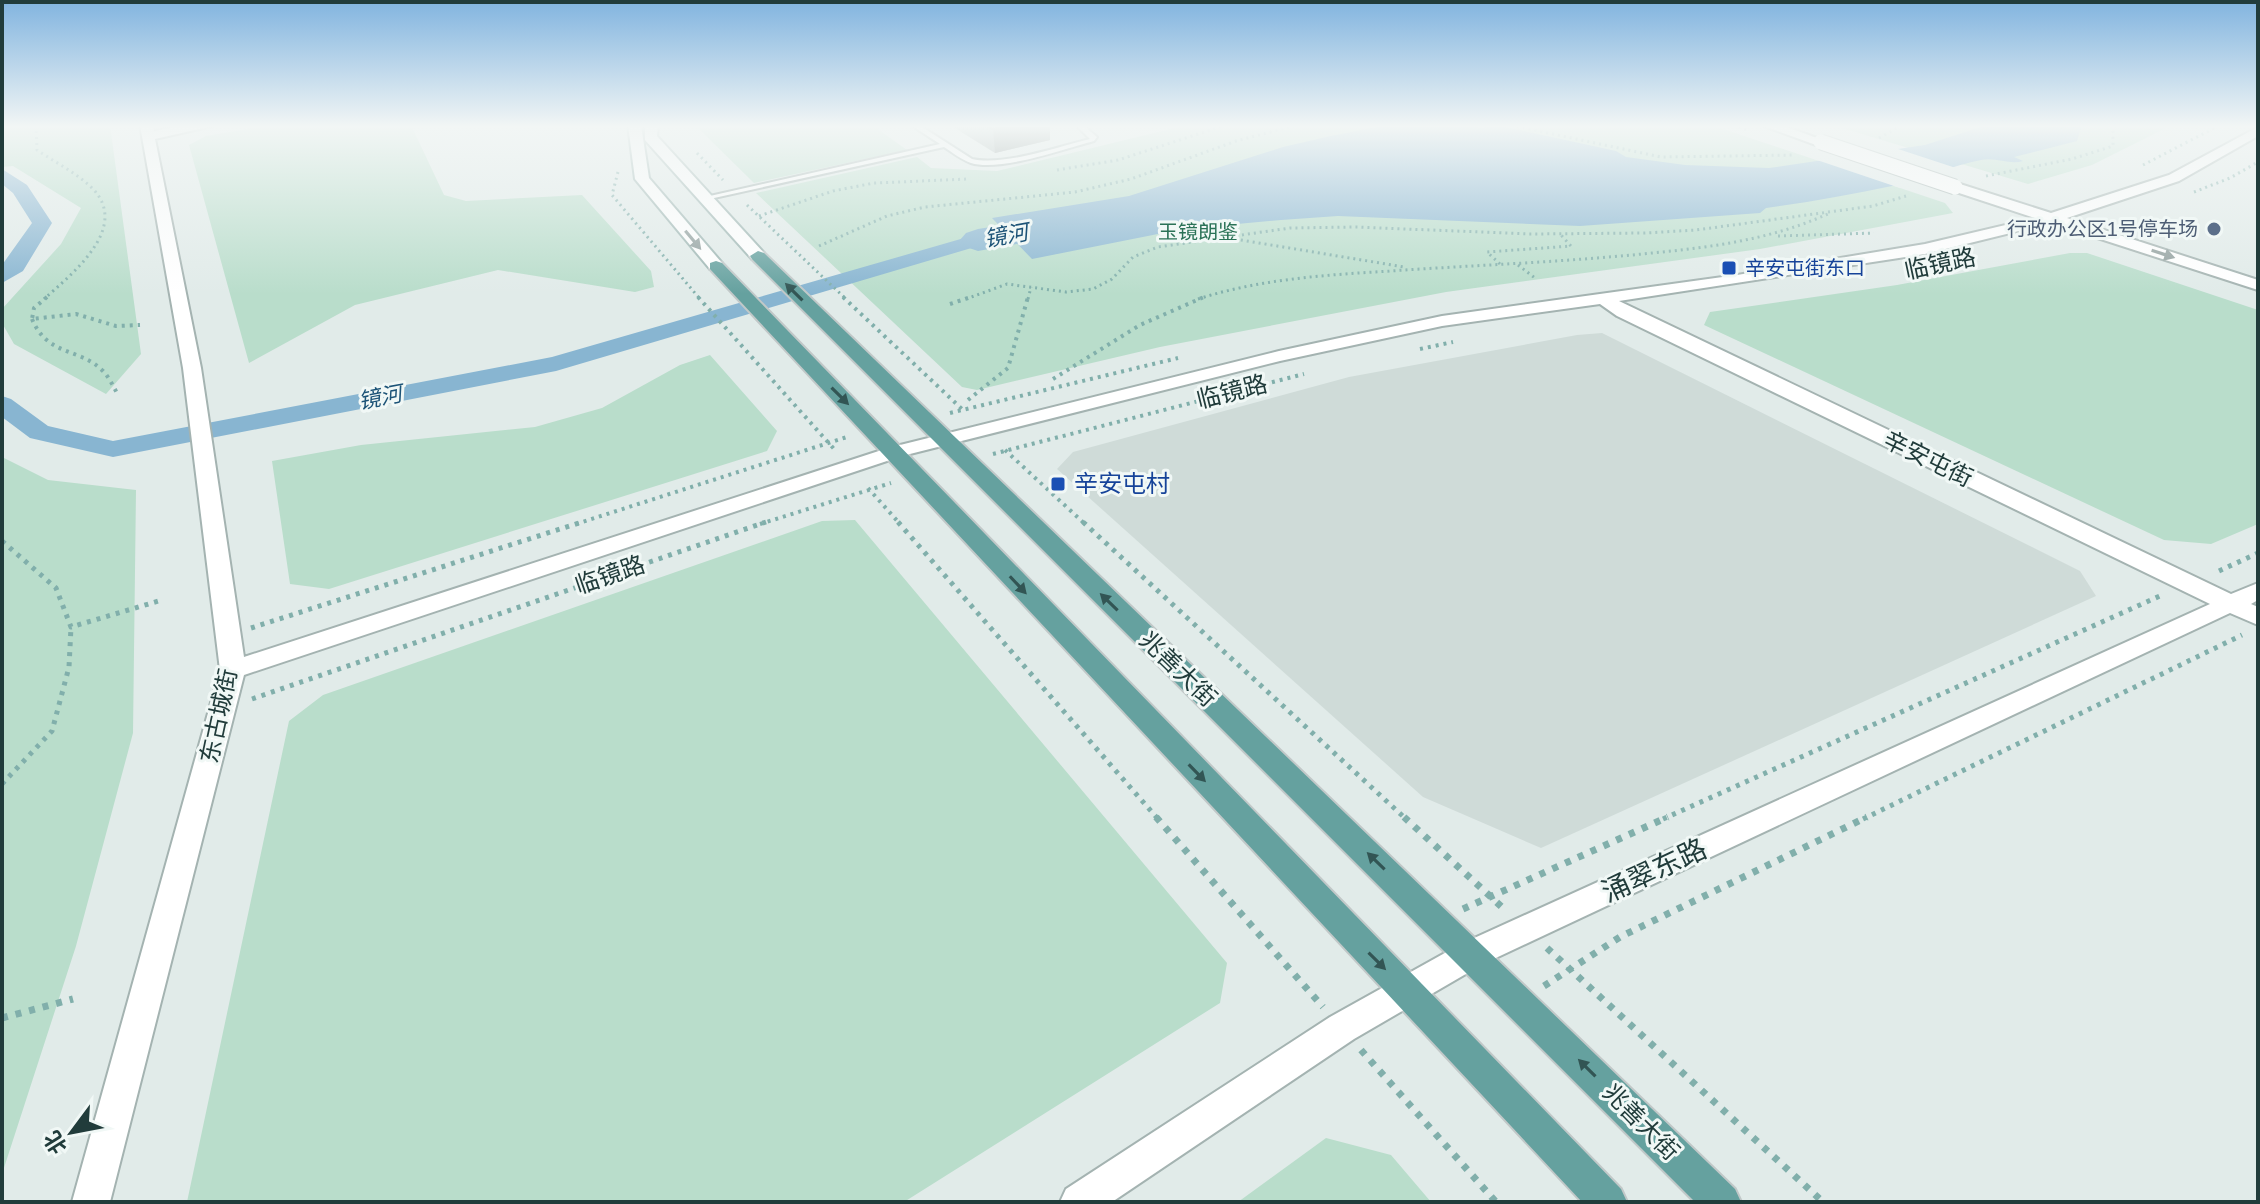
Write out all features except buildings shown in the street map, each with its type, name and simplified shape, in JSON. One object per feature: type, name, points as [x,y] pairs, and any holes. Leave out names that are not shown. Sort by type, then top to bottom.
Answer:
[{"type":"main road","name":"兆善大街","points":[[758,256],[1722,1202]]},
{"type":"main road","points":[[716,266],[1608,1202]]},
{"type":"street","name":"东古城街","points":[[91,1202],[233,670],[192,368],[157,181]]},
{"type":"street","points":[[644,181],[716,266]]},
{"type":"street","name":"兆善大街","points":[[690,181],[758,256]]},
{"type":"street","points":[[1938,181],[2258,285]]},
{"type":"street","name":"临镜路","points":[[233,670],[895,452],[1265,359],[1442,321],[1737,280],[1925,249],[2052,218],[2164,181]]},
{"type":"street","name":"辛安屯街","points":[[1601,297],[1623,312],[2230,604],[2251,625]]},
{"type":"street","name":"涌翠东路","points":[[1079,1202],[1342,1028],[1472,954],[2258,591]]},
{"type":"lane","points":[[705,198],[781,181]]},
{"type":"path","points":[[83,181],[104,206],[106,227],[89,254],[34,308],[32,319],[36,332],[59,350],[102,370],[117,393]]},
{"type":"path","points":[[819,246],[887,216],[925,207],[1075,192],[1122,181]]},
{"type":"path","points":[[2193,193],[2222,181]]},
{"type":"path","points":[[950,304],[1007,284],[1066,292],[1093,289],[1112,279],[1133,257],[1146,252],[1290,228],[1560,233],[1696,230],[1873,206],[1911,194]]},
{"type":"path","points":[[1761,238],[1808,224],[1835,211]]},
{"type":"path","points":[[1500,265],[1487,252],[1571,246],[1560,233]]},
{"type":"path","points":[[1053,379],[1124,332],[1196,299],[1241,287],[1297,278],[1608,259],[1797,234],[1874,233]]},
{"type":"path","points":[[1224,237],[1419,269]]},
{"type":"path","name":"兆善大街","points":[[790,248],[1823,1202]]},
{"type":"path","points":[[1517,264],[1535,278]]},
{"type":"path","points":[[677,275],[849,466],[1496,1202]]},
{"type":"path","points":[[968,400],[1008,368],[1031,287]]},
{"type":"path","points":[[32,319],[76,314],[116,326],[140,325]]},
{"type":"path","points":[[1416,350],[1461,341]]},
{"type":"path","name":"临镜路","points":[[964,461],[1311,372]]},
{"type":"path","name":"临镜路","points":[[225,708],[731,533],[916,475]]},
{"type":"path","points":[[2,541],[56,588],[71,627],[69,667],[52,731],[2,784]]},
{"type":"path","name":"涌翠东路","points":[[1438,921],[2258,553]]},
{"type":"path","points":[[71,627],[162,600]]},
{"type":"path","name":"涌翠东路","points":[[1520,1002],[1620,937],[2251,625]]},
{"type":"path","points":[[2,1018],[73,999]]},
{"type":"shaded area","points":[[1602,333],[2080,571],[2096,596],[1541,848],[1423,797],[1057,469],[1073,452],[1349,377]]},
{"type":"green space","points":[[38,181],[118,181],[141,354],[106,394],[14,344],[2,323],[2,309],[61,244],[81,208]]},
{"type":"green space","points":[[199,181],[437,181],[444,195],[466,201],[582,195],[651,271],[654,287],[635,292],[498,270],[355,305],[249,363]]},
{"type":"green space","name":"玉镜朗鉴","points":[[809,181],[1880,181],[1945,203],[1953,213],[1760,249],[1446,292],[1160,347],[977,390],[962,387],[756,193]]},
{"type":"green space","points":[[2070,253],[2087,253],[2258,310],[2258,524],[2211,544],[2164,540],[1704,325],[1710,312],[1897,285]]},
{"type":"green space","points":[[710,355],[777,431],[767,451],[329,589],[290,584],[272,461],[361,445],[535,427],[602,408],[680,365]]},
{"type":"green space","points":[[2,457],[48,480],[136,490],[133,733],[76,946],[2,1174]]},
{"type":"green space","points":[[855,520],[1227,963],[1220,1003],[904,1202],[187,1202],[289,721],[323,695],[822,521]]},
{"type":"green space","points":[[1326,1138],[1391,1155],[1431,1202],[1238,1202]]},
{"type":"water","points":[[1176,181],[1910,181],[1766,208],[1760,213],[1580,226],[1338,216],[1183,229],[1032,259],[992,218],[1129,196]]},
{"type":"pier","points":[[1880,181],[1923,181],[1900,188]]},
{"type":"waterway","name":"镜河","points":[[2,276],[15,266],[42,223],[20,189],[10,181]]},
{"type":"waterway","name":"镜河","points":[[978,240],[1080,223]]},
{"type":"waterway","name":"镜河","points":[[2,404],[39,432],[113,449],[556,364],[978,240]]},
{"type":"place","name":"行政办公区1号停车场","points":[[2214,229]]},
{"type":"place","name":"辛安屯街东口","points":[[1729,268]]},
{"type":"place","name":"辛安屯村","points":[[1058,484]]}]
